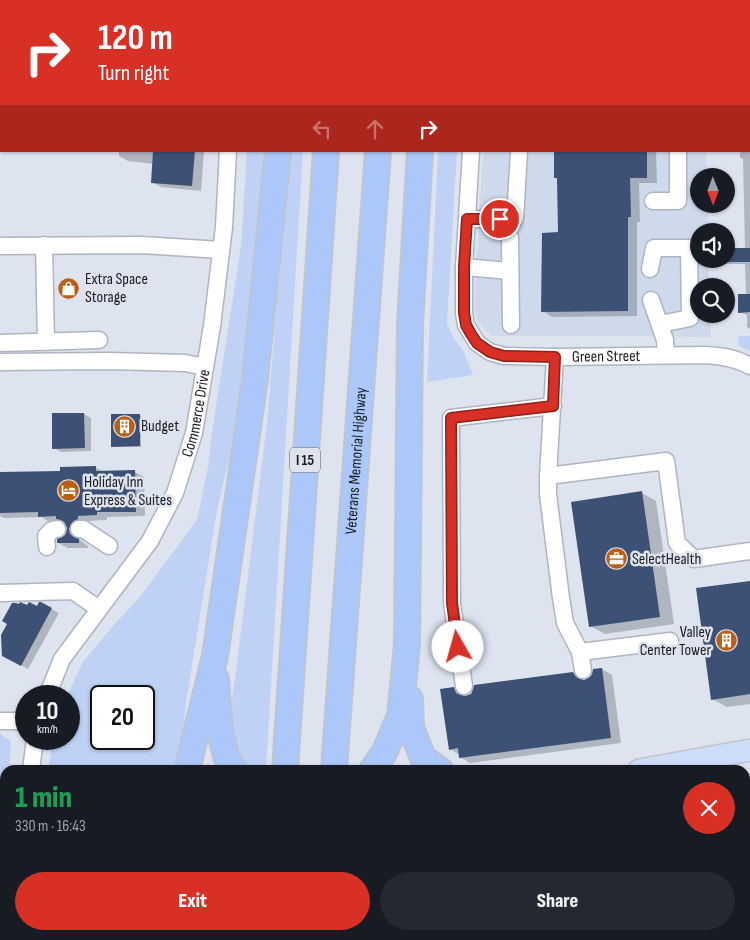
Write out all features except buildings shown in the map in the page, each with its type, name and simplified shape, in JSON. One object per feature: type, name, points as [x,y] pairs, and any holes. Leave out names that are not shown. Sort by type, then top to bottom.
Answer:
[{"type":"highway","points":[[188,765],[215,656],[255,379],[278,152]]},
{"type":"highway","name":"I 15","points":[[285,765],[326,152]]},
{"type":"highway","name":"Veterans Memorial Highway","points":[[334,765],[378,152]]},
{"type":"highway","points":[[420,152],[410,324],[407,645],[411,728],[422,758],[432,765]]},
{"type":"highway","points":[[376,765],[384,753],[400,716],[407,645]]},
{"type":"highway","points":[[215,656],[220,732],[226,756],[231,765]]},
{"type":"main road","points":[[667,765],[750,750]]},
{"type":"street","name":"Commerce Drive","points":[[51,685],[62,659],[150,541],[175,493],[194,433],[212,326],[224,227],[228,152]]},
{"type":"street","name":"Green Street","points":[[471,152],[464,267],[464,313],[466,325],[477,343],[490,352],[504,356],[706,355],[724,356],[740,360],[750,366]]},
{"type":"street","points":[[467,219],[515,219],[519,152]]},
{"type":"street","points":[[653,201],[678,201],[678,152]]},
{"type":"street","points":[[510,237],[511,325]]},
{"type":"street","points":[[44,245],[46,342]]},
{"type":"street","points":[[0,246],[142,245],[221,250]]},
{"type":"street","points":[[650,269],[654,248],[689,248],[690,318],[660,324]]},
{"type":"street","points":[[464,267],[510,271]]},
{"type":"street","points":[[651,300],[665,340],[666,355]]},
{"type":"street","points":[[0,343],[99,340]]},
{"type":"street","points":[[555,357],[548,494],[560,598],[565,623],[580,652],[583,670]]},
{"type":"street","points":[[0,362],[110,361],[185,363],[205,367]]},
{"type":"street","points":[[464,686],[452,603],[451,418],[553,406]]},
{"type":"street","points":[[548,476],[666,461],[677,543],[694,558],[750,551]]},
{"type":"street","points":[[79,529],[83,529],[109,546]]},
{"type":"street","points":[[47,547],[46,536],[52,530],[57,530]]},
{"type":"street","points":[[0,593],[73,591],[99,609]]},
{"type":"street","points":[[580,652],[670,641]]},
{"type":"street","points":[[0,721],[15,721]]},
{"type":"street","points":[[32,765],[34,750]]},
{"type":"shaded area","points":[[247,152],[264,152],[251,325],[230,454],[217,510],[186,703],[180,765],[49,765],[51,750],[80,750],[80,685],[72,685],[82,663],[139,598],[197,520],[208,467],[241,246]]},
{"type":"shaded area","points":[[289,152],[303,152],[266,765],[246,765],[234,737],[231,715],[267,423]]},
{"type":"shaded area","points":[[438,152],[457,152],[447,324],[453,337],[464,352],[473,375],[427,382]]},
{"type":"shaded area","points":[[483,152],[706,152],[707,168],[690,168],[690,213],[707,213],[708,223],[690,223],[690,268],[709,268],[709,278],[690,278],[690,323],[710,323],[711,337],[491,336],[477,320],[474,307]]},
{"type":"shaded area","points":[[738,336],[750,336],[750,351],[739,346]]},
{"type":"shaded area","points":[[0,734],[11,741],[9,765],[0,765]]},
{"type":"place","name":"Extra Space Storage","points":[[69,288]]},
{"type":"place","name":"Budget","points":[[125,426]]},
{"type":"place","name":"Holiday Inn Express & Suites","points":[[68,491]]},
{"type":"place","name":"SelectHealth","points":[[616,559]]},
{"type":"place","name":"Valley Center Tower","points":[[727,641]]},
{"type":"route","points":[[458,647],[452,603],[451,418],[553,406],[555,357],[504,356],[490,352],[477,343],[466,325],[464,313],[464,267],[467,219],[500,219]]}]
